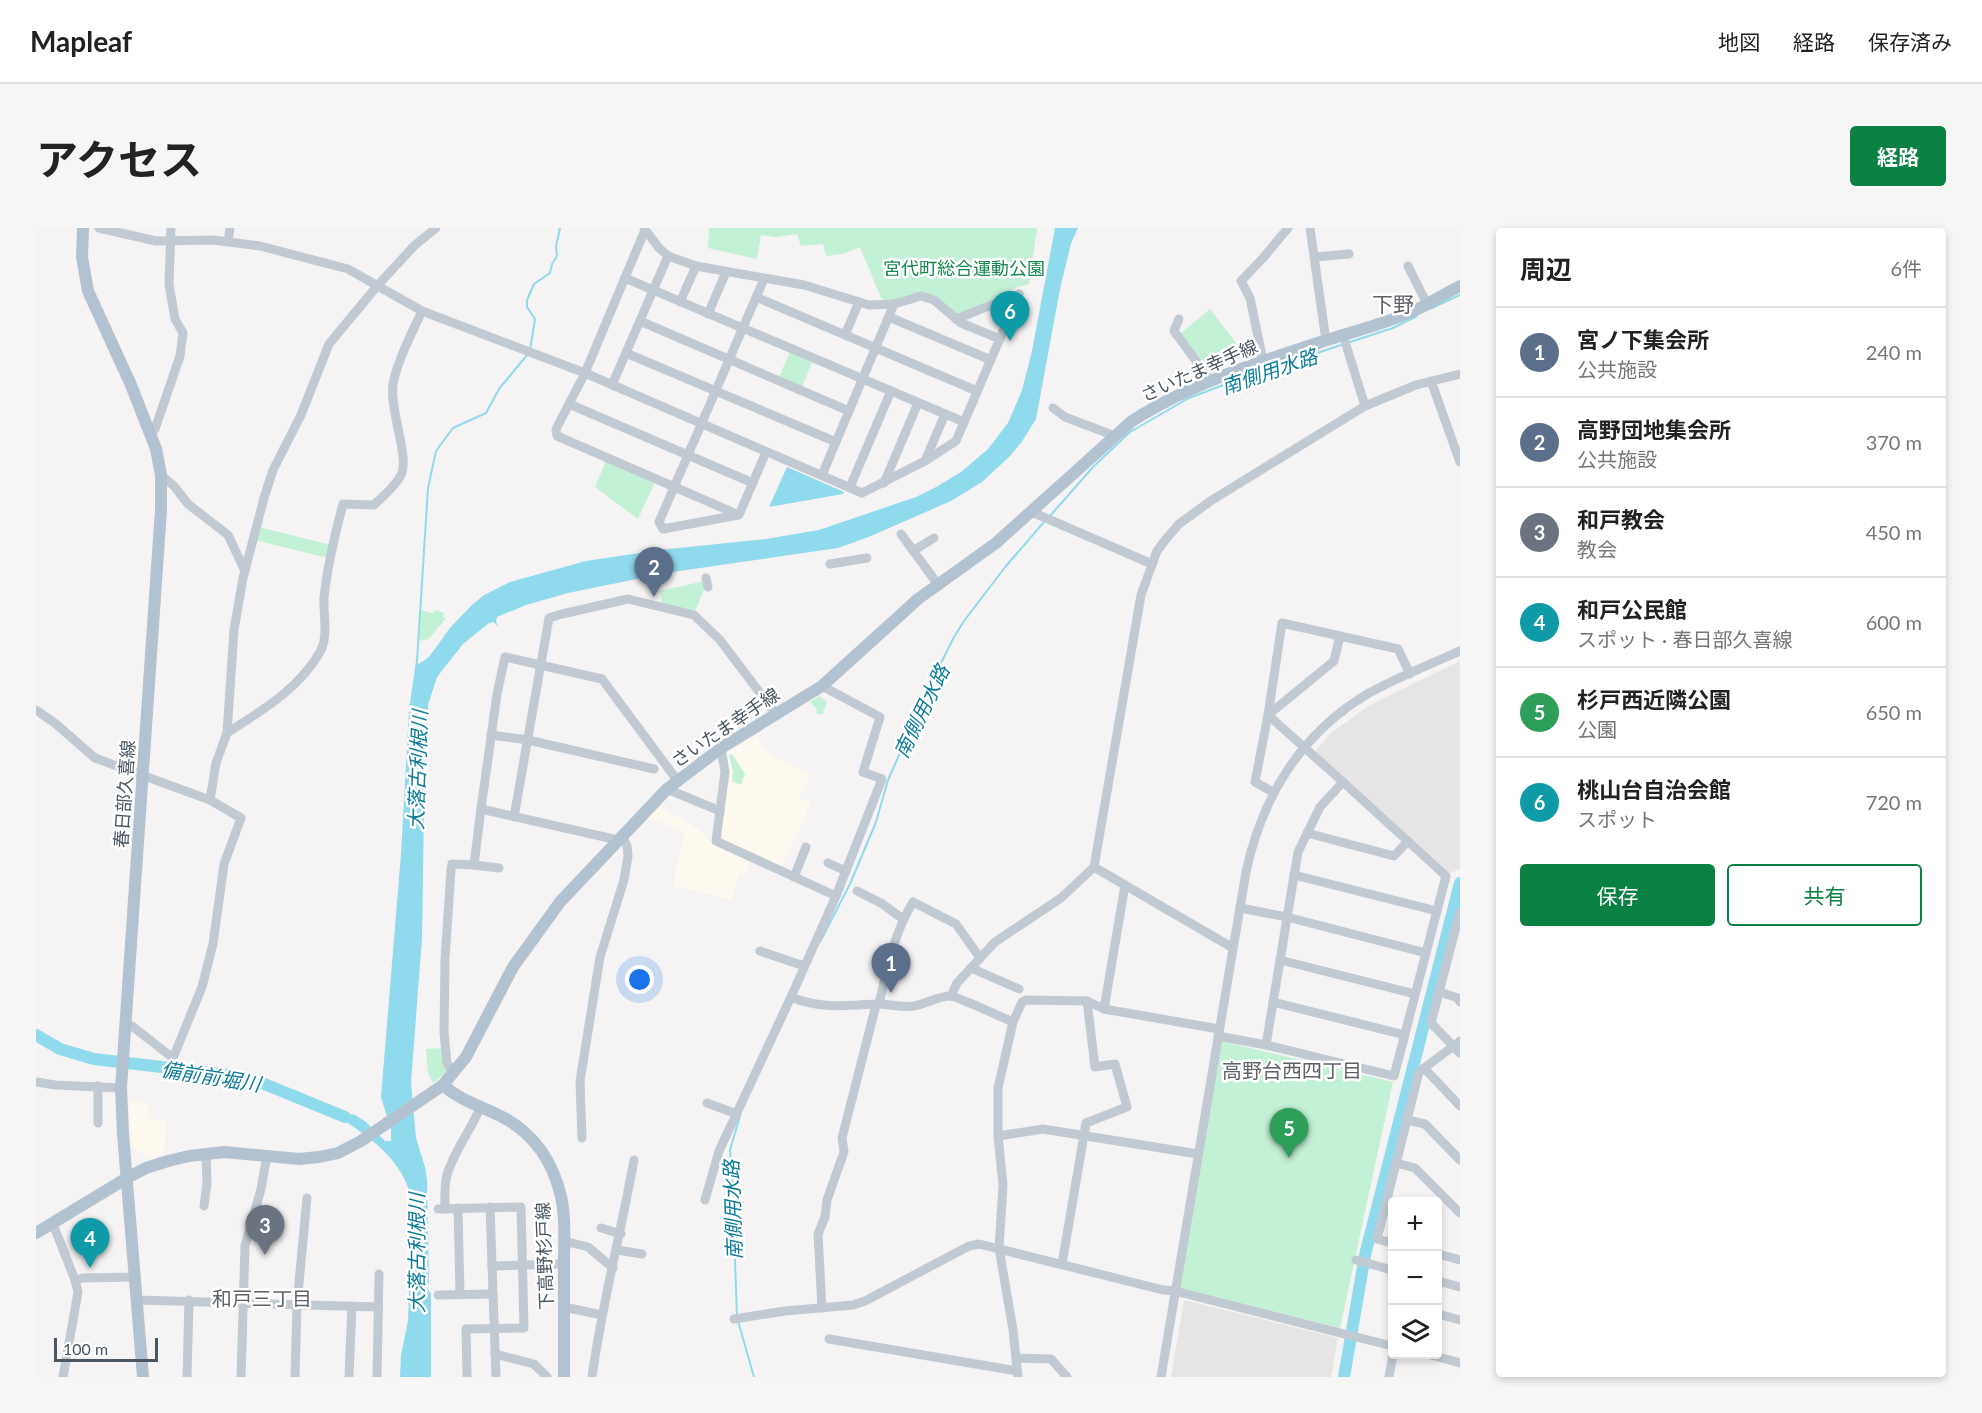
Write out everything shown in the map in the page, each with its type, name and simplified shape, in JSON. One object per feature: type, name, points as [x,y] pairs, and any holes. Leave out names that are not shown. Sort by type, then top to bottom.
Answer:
[{"type":"main road","name":"春日部久喜線","points":[[83,228],[82,257],[88,291],[151,433],[161,475],[161,510],[122,1070],[122,1124],[143,1377]]},
{"type":"main road","name":"さいたま幸手線","points":[[36,1233],[127,1178],[146,1168],[168,1161],[206,1154],[237,1153],[299,1159],[319,1157],[338,1152],[361,1141],[443,1085],[454,1074],[466,1057],[513,967],[536,934],[560,902],[667,789],[722,748],[822,686],[918,599],[996,543],[1115,436],[1146,412],[1211,381],[1263,361],[1378,324],[1427,304],[1460,286]]},
{"type":"main road","name":"下高野杉戸線","points":[[443,1085],[452,1092],[499,1114],[522,1130],[540,1148],[552,1169],[561,1195],[564,1241],[564,1377]]},
{"type":"street","points":[[99,228],[134,237],[171,242],[228,242],[260,246],[331,263],[348,269],[422,311],[612,385],[862,493],[925,461],[956,441],[1019,294],[956,319]]},
{"type":"street","points":[[151,433],[155,429],[180,356],[183,333],[175,319],[170,284],[171,228]]},
{"type":"street","points":[[228,242],[230,228]]},
{"type":"street","points":[[210,800],[216,763],[227,733],[234,630],[245,571],[273,470],[301,415],[329,344],[378,285],[414,246],[436,228]]},
{"type":"street","points":[[1263,361],[1250,298],[1241,281],[1288,228]]},
{"type":"street","points":[[1310,228],[1326,341]]},
{"type":"street","points":[[644,229],[668,256],[696,266],[804,285],[869,305],[894,304],[921,296],[934,300],[960,323],[1000,339]]},
{"type":"street","points":[[644,229],[585,374],[556,429],[557,436],[740,515]]},
{"type":"street","points":[[1315,257],[1349,254]]},
{"type":"street","points":[[612,385],[668,256]]},
{"type":"street","points":[[680,302],[696,266]]},
{"type":"street","points":[[1408,266],[1427,304]]},
{"type":"street","points":[[708,314],[726,272]]},
{"type":"street","points":[[625,278],[964,422]]},
{"type":"street","points":[[740,515],[663,529],[659,522],[764,279]]},
{"type":"street","points":[[756,297],[977,391]]},
{"type":"street","points":[[845,335],[859,302]]},
{"type":"street","points":[[822,475],[894,304]]},
{"type":"street","points":[[227,733],[295,685],[320,652],[325,633],[325,594],[343,504],[374,506],[390,491],[402,474],[404,459],[395,417],[393,387],[398,366],[422,311]]},
{"type":"street","points":[[889,317],[991,360]]},
{"type":"street","points":[[1179,319],[1174,331],[1211,381]]},
{"type":"street","points":[[640,321],[849,411]]},
{"type":"street","points":[[1343,335],[1365,406]]},
{"type":"street","points":[[626,353],[836,442]]},
{"type":"street","points":[[951,996],[957,984],[995,942],[1060,898],[1094,867],[1141,595],[1152,564],[1166,539],[1179,524],[1251,474],[1365,406],[1395,393],[1460,374]]},
{"type":"street","points":[[1431,381],[1460,462]]},
{"type":"street","points":[[849,487],[891,391]]},
{"type":"street","points":[[884,483],[918,402]]},
{"type":"street","points":[[569,404],[753,483]]},
{"type":"street","points":[[1053,408],[1065,417],[1115,436]]},
{"type":"street","points":[[925,461],[945,414]]},
{"type":"street","points":[[740,515],[766,453]]},
{"type":"street","points":[[161,475],[174,486],[188,504],[228,535],[245,571]]},
{"type":"street","points":[[1032,512],[1152,564]]},
{"type":"street","points":[[901,534],[939,586]]},
{"type":"street","points":[[913,551],[934,538]]},
{"type":"street","points":[[830,564],[867,558]]},
{"type":"street","points":[[514,817],[549,618],[628,599],[694,615],[720,640],[776,714]]},
{"type":"street","points":[[1273,792],[1256,782],[1282,624],[1398,649],[1410,674]]},
{"type":"street","points":[[1268,715],[1334,661],[1340,636]]},
{"type":"street","points":[[1161,1377],[1251,850],[1273,792],[1305,747],[1349,707],[1369,694],[1460,651]]},
{"type":"street","points":[[474,865],[497,694],[505,657],[602,680],[677,780]]},
{"type":"street","points":[[705,1200],[719,1151],[836,896],[882,779],[863,772],[880,717],[822,686]]},
{"type":"street","points":[[36,711],[56,724],[88,754],[102,762],[210,800],[241,818],[224,864],[213,944],[202,987],[173,1058],[132,1026],[125,1024]]},
{"type":"street","points":[[829,1340],[1018,1374],[999,1248],[1003,1185],[998,1136],[998,1088],[1013,1022],[1022,1002],[1026,1000],[1087,1001],[1104,1009],[1219,1033],[1394,1076],[1446,876],[1268,715]]},
{"type":"street","points":[[491,735],[528,740],[654,769]]},
{"type":"street","points":[[722,748],[725,772],[716,841],[836,896]]},
{"type":"street","points":[[1266,1045],[1298,852],[1320,807],[1343,782]]},
{"type":"street","points":[[667,789],[720,812]]},
{"type":"street","points":[[481,809],[620,838],[627,846],[628,856],[624,880],[600,957],[580,1081],[582,1138]]},
{"type":"street","points":[[1307,833],[1394,856],[1408,841]]},
{"type":"street","points":[[794,877],[806,848]]},
{"type":"street","points":[[828,863],[846,871]]},
{"type":"street","points":[[454,1074],[447,1063],[444,1033],[445,959],[452,864],[500,868]]},
{"type":"street","points":[[1094,867],[1233,948]]},
{"type":"street","points":[[1294,875],[1437,911]]},
{"type":"street","points":[[1104,1009],[1125,885]]},
{"type":"street","points":[[856,891],[881,903],[903,919]]},
{"type":"street","points":[[822,1308],[818,1234],[844,1152],[842,1138],[889,962],[903,919],[913,902],[956,924],[980,957]]},
{"type":"street","points":[[1240,908],[1287,917],[1426,953]]},
{"type":"street","points":[[1391,1197],[1396,1163],[1419,1072],[1458,1047],[1431,1023],[1439,992],[1455,951],[1460,912]]},
{"type":"street","points":[[760,951],[804,966]]},
{"type":"street","points":[[1280,960],[1415,994]]},
{"type":"street","points":[[971,968],[1019,989]]},
{"type":"street","points":[[1439,992],[1458,998],[1460,1002]]},
{"type":"street","points":[[791,997],[827,1006],[877,1004],[901,1007],[916,1006],[951,996],[1013,1022]]},
{"type":"street","points":[[1062,1264],[1086,1123],[1127,1107],[1115,1064],[1095,1067],[1087,1001]]},
{"type":"street","points":[[1273,1002],[1405,1035]]},
{"type":"street","points":[[1424,1068],[1460,1106]]},
{"type":"street","points":[[36,1082],[122,1088]]},
{"type":"street","points":[[98,1086],[98,1123]]},
{"type":"street","points":[[707,1103],[737,1114]]},
{"type":"street","points":[[467,1377],[466,1329],[524,1328],[521,1207],[441,1209],[450,1165],[481,1106]]},
{"type":"street","points":[[1407,1120],[1425,1124],[1460,1161]]},
{"type":"street","points":[[998,1136],[1043,1129],[1198,1154]]},
{"type":"street","points":[[204,1206],[207,1183],[206,1154]]},
{"type":"street","points":[[241,1377],[246,1237],[261,1189],[267,1155]]},
{"type":"street","points":[[592,1377],[634,1160]]},
{"type":"street","points":[[1396,1163],[1415,1168],[1460,1213]]},
{"type":"street","points":[[295,1377],[297,1304],[308,1197]]},
{"type":"street","points":[[490,1207],[496,1377]]},
{"type":"street","points":[[1388,1207],[1377,1239],[1388,1242]]},
{"type":"street","points":[[458,1208],[460,1294]]},
{"type":"street","points":[[52,1224],[78,1292],[63,1377]]},
{"type":"street","points":[[600,1228],[621,1234]]},
{"type":"street","points":[[564,1241],[588,1247],[613,1268]]},
{"type":"street","points":[[734,1319],[785,1311],[853,1305],[865,1301],[969,1246],[979,1244],[1388,1345]]},
{"type":"street","points":[[617,1250],[642,1254]]},
{"type":"street","points":[[1442,1255],[1460,1260]]},
{"type":"street","points":[[1356,1260],[1388,1269]]},
{"type":"street","points":[[492,1266],[564,1264]]},
{"type":"street","points":[[378,1377],[379,1274]]},
{"type":"street","points":[[75,1281],[83,1278],[135,1277]]},
{"type":"street","points":[[1442,1282],[1460,1287]]},
{"type":"street","points":[[438,1295],[493,1294]]},
{"type":"street","points":[[137,1300],[378,1307]]},
{"type":"street","points":[[189,1300],[190,1373]]},
{"type":"street","points":[[349,1377],[352,1306]]},
{"type":"street","points":[[564,1307],[602,1316]]},
{"type":"street","points":[[1442,1315],[1460,1320]]},
{"type":"street","points":[[495,1354],[534,1364],[547,1377]]},
{"type":"street","points":[[1016,1358],[1052,1359],[1067,1377]]},
{"type":"street","points":[[1442,1358],[1460,1363]]},
{"type":"street","points":[[1389,1377],[1392,1359]]},
{"type":"shaded area","points":[[1460,661],[1460,869],[1450,873],[1316,750],[1331,733],[1370,705]]},
{"type":"shaded area","points":[[756,735],[769,755],[811,774],[799,798],[811,803],[781,868],[752,857],[745,875],[739,874],[732,900],[673,886],[684,833],[649,817],[659,807],[691,824],[714,843],[724,755]]},
{"type":"shaded area","points":[[129,1101],[149,1104],[148,1119],[166,1121],[164,1153],[150,1159],[131,1146]]},
{"type":"shaded area","points":[[1184,1300],[1338,1338],[1331,1377],[1171,1377]]},
{"type":"green space","name":"宮代町総合運動公園","points":[[709,228],[1037,228],[1029,284],[957,316],[935,297],[888,302],[881,298],[860,247],[843,254],[826,256],[823,244],[801,246],[797,234],[776,237],[761,235],[757,259],[708,248]]},
{"type":"green space","points":[[1210,309],[1242,351],[1211,373],[1181,333]]},
{"type":"green space","points":[[790,352],[812,362],[801,389],[778,379]]},
{"type":"green space","points":[[606,461],[655,482],[638,519],[595,487]]},
{"type":"green space","points":[[259,527],[331,545],[328,558],[255,540]]},
{"type":"green space","points":[[705,581],[706,585],[695,611],[662,604],[660,591]]},
{"type":"green space","points":[[421,610],[432,613],[436,610],[444,613],[443,617],[446,618],[429,639],[419,641]]},
{"type":"green space","points":[[820,696],[827,702],[822,715],[816,713],[817,709],[810,702]]},
{"type":"green space","points":[[732,754],[745,774],[741,785],[732,781],[733,772],[729,755]]},
{"type":"green space","points":[[1221,1041],[1393,1082],[1340,1328],[1180,1288]]},
{"type":"green space","points":[[442,1048],[447,1072],[433,1083],[428,1072],[426,1049]]},
{"type":"water","name":"大落古利根川","points":[[1055,228],[1078,228],[1071,243],[1060,289],[1036,419],[1009,457],[982,482],[951,501],[838,548],[666,573],[568,593],[526,605],[497,617],[498,627],[494,622],[489,623],[463,644],[437,677],[428,705],[425,747],[422,938],[411,1083],[416,1138],[427,1180],[429,1284],[427,1287],[431,1294],[431,1377],[400,1377],[401,1355],[408,1321],[412,1201],[407,1185],[392,1160],[369,1138],[330,1111],[355,1115],[366,1122],[385,1141],[391,1141],[391,1130],[381,1097],[401,854],[409,710],[416,661],[419,664],[429,657],[450,628],[484,595],[510,582],[586,561],[659,550],[766,539],[819,530],[916,497],[961,472],[988,449],[1008,423],[1022,390],[1032,351]]},
{"type":"water","points":[[787,467],[844,492],[769,507]]},
{"type":"waterway","points":[[530,350],[535,319],[527,307],[527,300],[534,284],[550,273],[557,256],[556,246],[560,228]]},
{"type":"waterway","name":"南側用水路","points":[[1430,309],[1460,295]]},
{"type":"waterway","name":"南側用水路","points":[[1350,342],[1393,328],[1417,316]]},
{"type":"waterway","name":"南側用水路","points":[[1050,516],[1093,467],[1130,432],[1189,398],[1344,344]]},
{"type":"waterway","points":[[417,661],[428,488],[436,451],[453,428],[486,413],[499,389],[527,355]]},
{"type":"waterway","name":"南側用水路","points":[[820,942],[850,884],[876,822],[888,780],[954,637],[1006,566],[1044,522]]},
{"type":"waterway","points":[[1344,1377],[1365,1255],[1460,883]]},
{"type":"waterway","name":"備前前堀川","points":[[36,1035],[60,1049],[94,1059],[238,1076],[257,1081],[345,1117]]},
{"type":"waterway","name":"南側用水路","points":[[737,1315],[734,1192],[730,1150],[740,1116]]},
{"type":"waterway","name":"南側用水路","points":[[738,1321],[754,1377]]},
{"type":"place","name":"桃山台自治会館","points":[[1010,341]]},
{"type":"place","name":"高野団地集会所","points":[[654,597]]},
{"type":"place","name":"宮ノ下集会所","points":[[891,993]]},
{"type":"place","name":"杉戸西近隣公園","points":[[1289,1158]]},
{"type":"place","name":"和戸教会","points":[[265,1255]]},
{"type":"place","name":"和戸公民館","points":[[90,1268]]},
{"type":"district","name":"下野","points":[[1393,303]]},
{"type":"district","name":"高野台西四丁目","points":[[1292,1070]]},
{"type":"district","name":"和戸三丁目","points":[[262,1298]]}]
